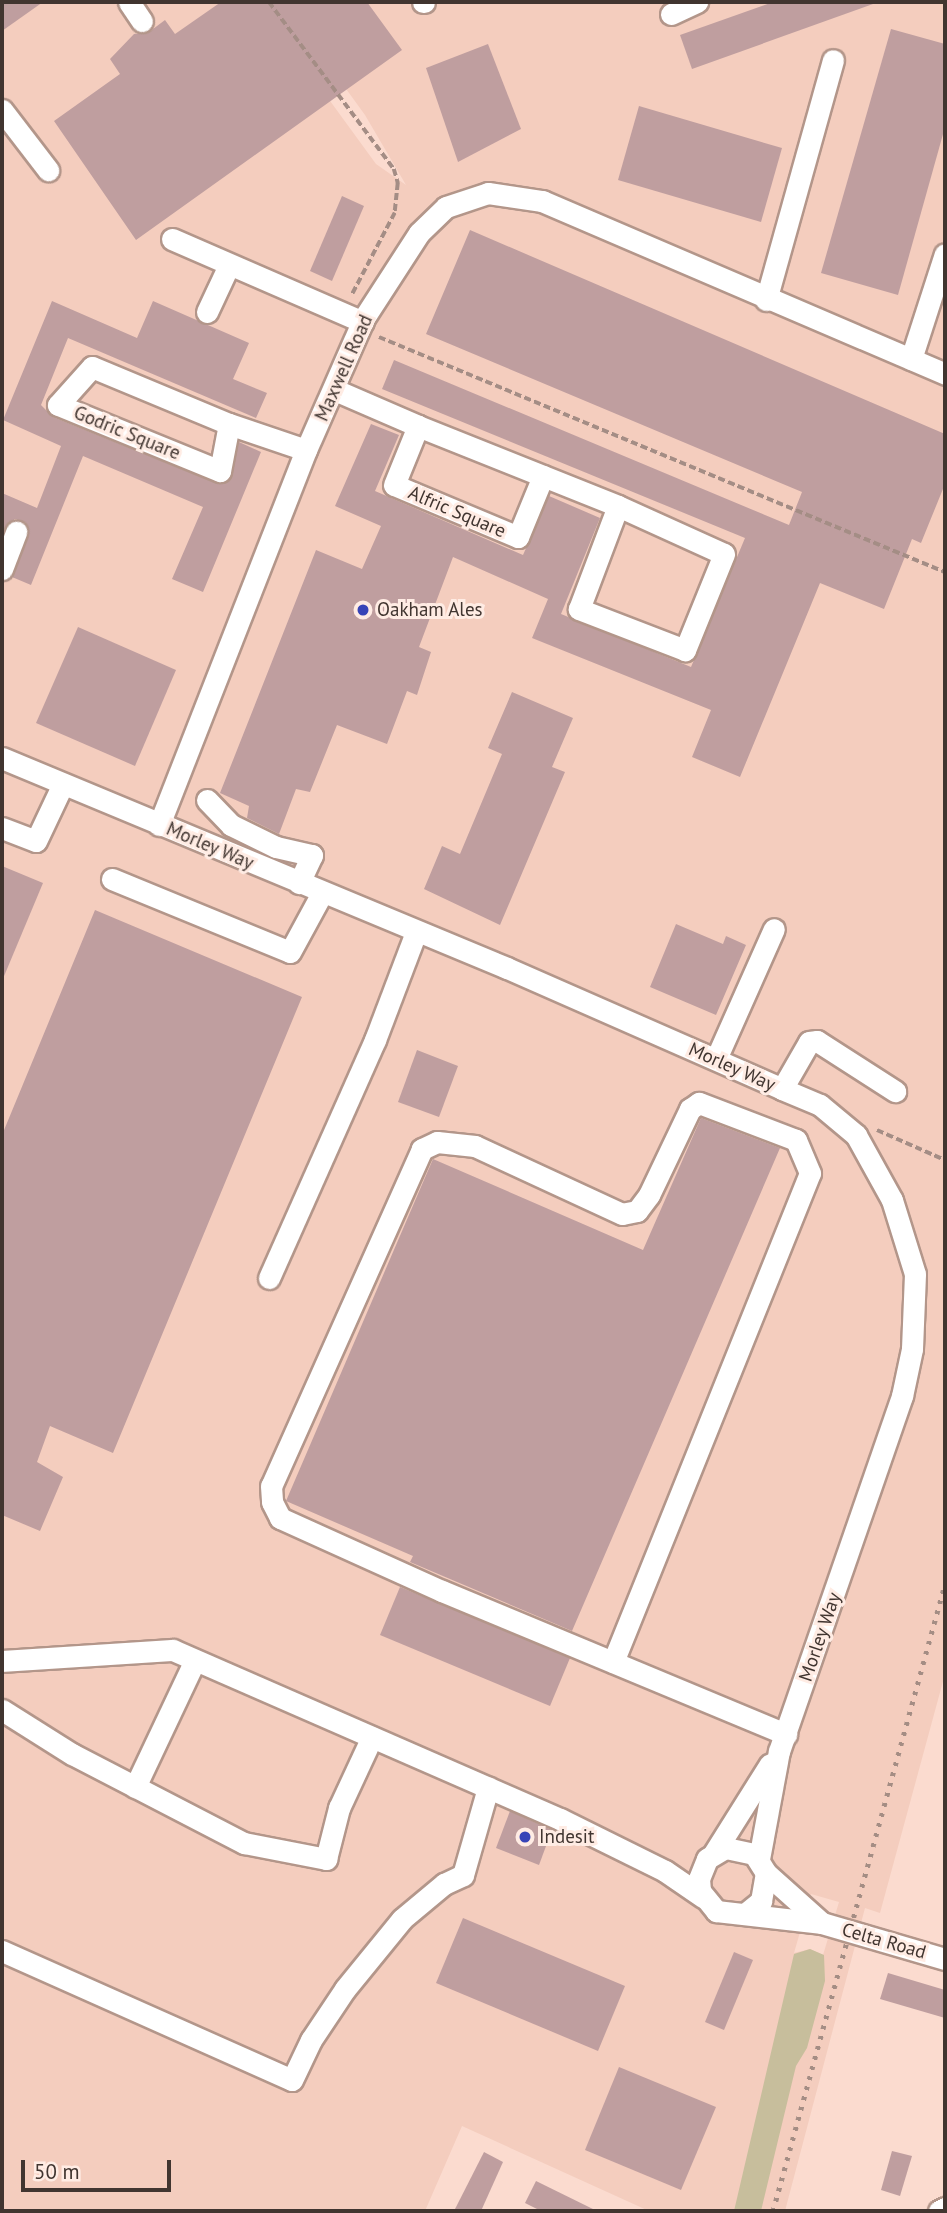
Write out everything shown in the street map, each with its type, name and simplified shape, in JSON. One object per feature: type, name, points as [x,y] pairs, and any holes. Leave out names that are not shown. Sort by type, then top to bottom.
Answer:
[{"type":"street","points":[[129,2],[142,21]]},
{"type":"street","points":[[671,14],[697,2]]},
{"type":"street","points":[[766,300],[833,60]]},
{"type":"street","points":[[2,110],[48,170]]},
{"type":"street","name":"Maxwell Road","points":[[159,825],[306,450],[335,390],[359,315],[419,233],[446,207],[488,193],[542,201],[766,300],[945,374]]},
{"type":"street","points":[[172,239],[229,265],[359,315]]},
{"type":"street","points":[[911,359],[945,254]]},
{"type":"street","points":[[207,312],[229,265]]},
{"type":"street","name":"Godric Square","points":[[229,424],[220,471],[58,405],[92,367],[229,424],[306,450]]},
{"type":"street","points":[[335,390],[618,506],[724,554],[685,650],[579,608],[618,506]]},
{"type":"street","name":"Alfric Square","points":[[418,426],[394,485],[518,537],[543,476]]},
{"type":"street","points":[[2,569],[16,532]]},
{"type":"street","name":"Morley Way","points":[[2,758],[782,1088],[820,1105],[856,1135],[874,1163],[905,1237],[915,1274],[917,1309],[902,1396],[782,1742],[763,1866]]},
{"type":"street","points":[[2,828],[36,841],[63,784]]},
{"type":"street","points":[[207,800],[231,825],[275,847],[312,855],[299,883]]},
{"type":"street","points":[[112,879],[290,952],[322,893]]},
{"type":"street","points":[[716,1059],[774,929]]},
{"type":"street","points":[[269,1278],[375,1040],[416,932]]},
{"type":"street","points":[[782,1088],[809,1042],[817,1041],[895,1091]]},
{"type":"street","points":[[613,1662],[810,1173],[796,1140],[699,1103],[690,1109],[649,1195],[637,1211],[622,1214],[475,1146],[437,1142],[422,1149],[271,1486],[280,1518],[613,1662],[782,1742]]},
{"type":"street","points":[[2,1661],[173,1650],[488,1788],[665,1871],[703,1897],[722,1914],[745,1914],[761,1901],[763,1866],[737,1847],[708,1861],[665,1871]]},
{"type":"street","points":[[135,1787],[195,1660]]},
{"type":"street","points":[[2,1710],[135,1787],[244,1843],[326,1859],[339,1808],[372,1737]]},
{"type":"street","name":"Morley Way","points":[[708,1861],[782,1742]]},
{"type":"street","points":[[2,1951],[292,2080],[311,2040],[345,1989],[402,1919],[444,1884],[463,1875],[488,1788]]},
{"type":"street","points":[[703,1897],[708,1861]]},
{"type":"street","name":"Celta Road","points":[[763,1866],[822,1923]]},
{"type":"street","name":"Celta Road","points":[[745,1914],[822,1923],[945,1959]]},
{"type":"street","points":[[939,2211],[945,2208]]},
{"type":"path","points":[[269,2],[394,169],[398,183],[395,213],[355,284],[359,315]]},
{"type":"path","points":[[379,337],[945,572]]},
{"type":"path","points":[[870,1127],[945,1160]]},
{"type":"shaded area","points":[[2,2],[258,2],[376,164],[406,185],[365,115],[283,2],[945,2],[945,1674],[880,1913],[865,1908],[785,2211],[649,2211],[462,2126],[425,2211],[2,2211]],"holes":[[[811,1894],[839,1902],[823,1955],[810,1949],[794,1953]]]},
{"type":"shaded area","points":[[810,1949],[824,1955],[825,1981],[807,2048],[796,2066],[761,2211],[734,2211],[794,1954]]},
{"type":"building","points":[[2,2],[43,2],[2,31]]},
{"type":"building","points":[[221,2],[367,2],[402,50],[136,240],[54,121],[120,74],[110,59],[134,34],[149,32],[165,20],[175,34]]},
{"type":"building","points":[[773,2],[873,4],[692,69],[680,35]]},
{"type":"building","points":[[891,29],[945,44],[945,127],[898,295],[821,273]]},
{"type":"building","points":[[488,44],[521,129],[458,162],[426,68]]},
{"type":"building","points":[[639,106],[782,148],[761,222],[618,180]]},
{"type":"building","points":[[342,196],[364,206],[332,281],[310,271]]},
{"type":"building","points":[[470,230],[945,434],[945,484],[921,543],[912,539],[884,609],[820,583],[740,777],[692,757],[711,710],[532,638],[548,599],[453,557],[419,647],[431,652],[417,695],[407,691],[387,744],[337,725],[310,792],[296,789],[279,834],[247,818],[249,806],[220,793],[316,550],[362,569],[381,526],[335,506],[371,424],[399,435],[375,491],[523,555],[549,496],[600,518],[561,614],[691,667],[745,538],[382,389],[394,360],[789,525],[802,492],[426,334]]},
{"type":"building","points":[[52,301],[137,338],[153,301],[249,343],[233,379],[267,393],[256,418],[68,338],[41,405],[53,417],[216,483],[230,480],[239,442],[261,452],[203,592],[172,579],[203,507],[83,456],[31,585],[12,577],[29,531],[26,523],[15,519],[2,533],[2,493],[37,508],[61,446],[3,420]]},
{"type":"building","points":[[78,627],[176,670],[135,766],[36,723]]},
{"type":"building","points":[[512,692],[573,718],[552,767],[565,772],[500,925],[424,889],[442,846],[460,854],[502,754],[488,748]]},
{"type":"building","points":[[2,866],[43,883],[2,981]]},
{"type":"building","points":[[95,910],[302,997],[113,1453],[50,1426],[37,1462],[63,1477],[40,1531],[2,1515],[2,1135]]},
{"type":"building","points":[[676,924],[723,944],[726,936],[746,945],[716,1015],[650,987]]},
{"type":"building","points":[[417,1050],[458,1066],[439,1117],[398,1102]]},
{"type":"building","points":[[701,1118],[780,1148],[572,1631],[410,1562],[413,1556],[286,1501],[433,1159],[643,1250]]},
{"type":"building","points":[[400,1587],[570,1658],[550,1706],[380,1635]]},
{"type":"building","name":"Indesit","points":[[510,1811],[552,1830],[539,1865],[496,1848]]},
{"type":"building","points":[[463,1918],[625,1986],[598,2051],[436,1983]]},
{"type":"building","points":[[734,1952],[753,1960],[724,2030],[705,2022]]},
{"type":"building","points":[[888,1973],[945,1990],[945,2018],[880,1999]]},
{"type":"building","points":[[619,2067],[716,2107],[681,2190],[585,2150]]},
{"type":"building","points":[[892,2151],[912,2156],[900,2196],[881,2190]]},
{"type":"building","points":[[484,2152],[503,2162],[481,2211],[454,2211]]},
{"type":"building","points":[[536,2181],[597,2211],[541,2211],[525,2203]]},
{"type":"railway","points":[[773,2211],[945,1584]]},
{"type":"place","name":"Oakham Ales","points":[[363,610]]},
{"type":"place","name":"Indesit","points":[[525,1837]]}]
